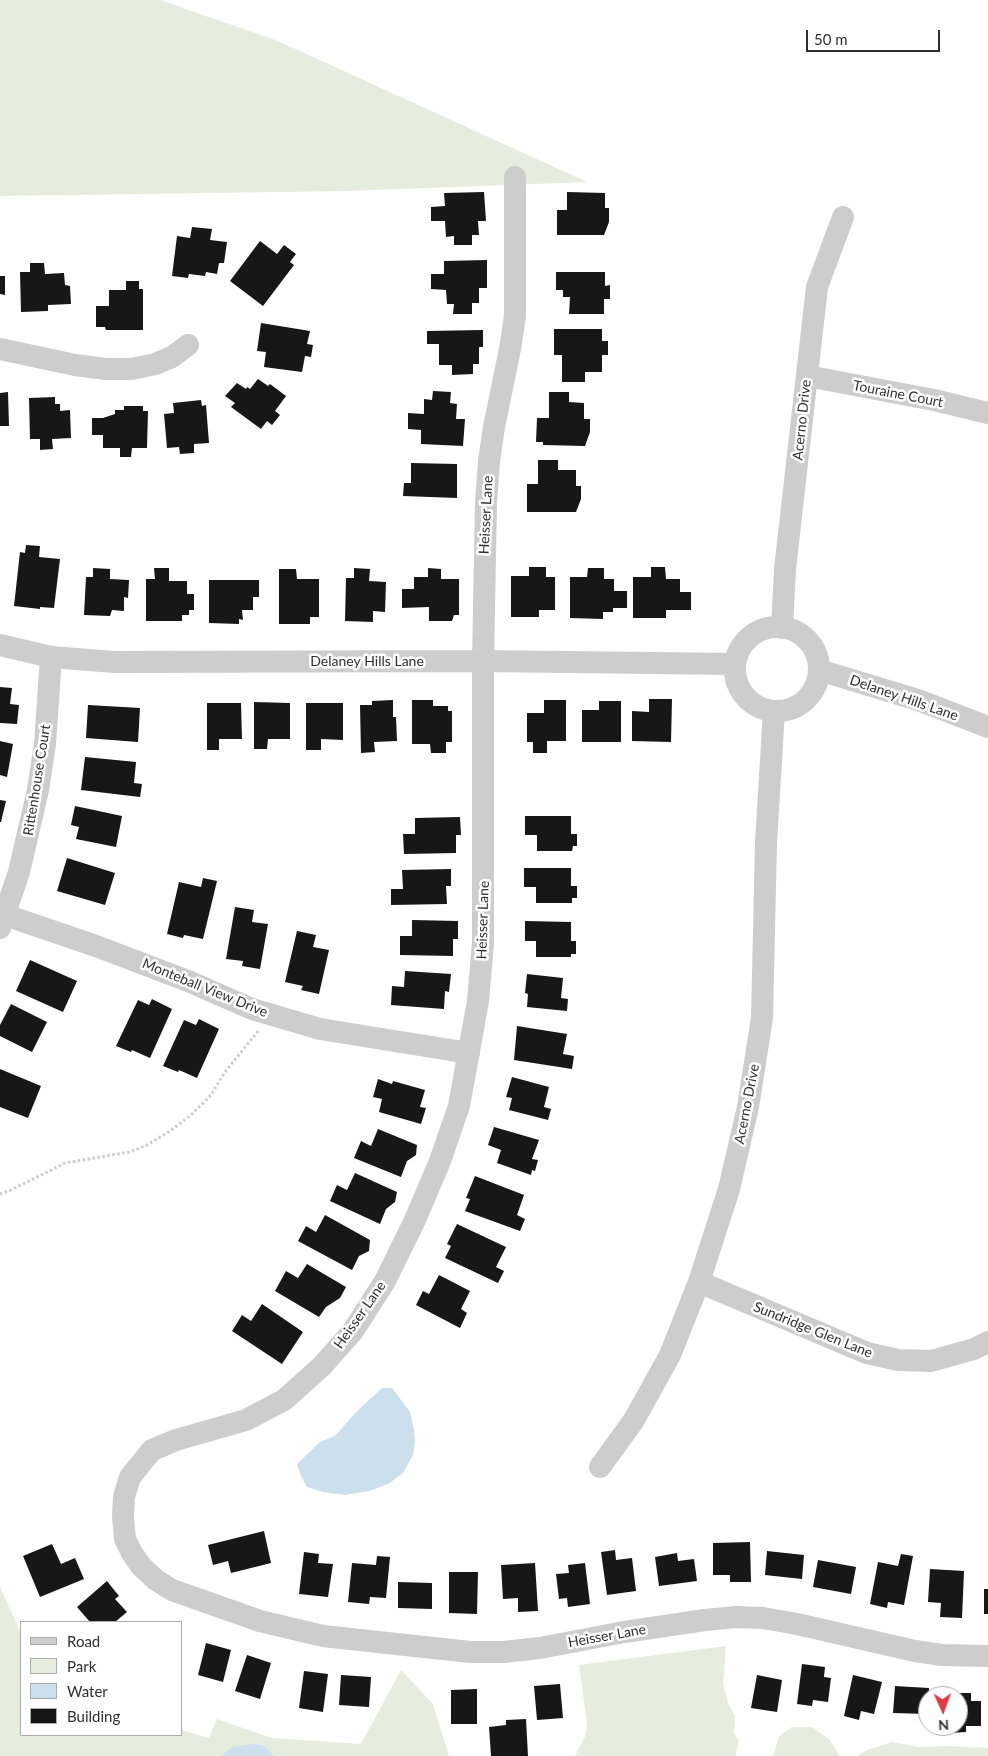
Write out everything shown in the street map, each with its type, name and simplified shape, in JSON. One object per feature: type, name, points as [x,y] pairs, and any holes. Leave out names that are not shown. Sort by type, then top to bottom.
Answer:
[{"type":"street","name":"Heisser Lane","points":[[515,177],[515,316],[489,461],[484,561],[483,943],[478,1002],[459,1106],[440,1161],[418,1212],[385,1281],[352,1331],[322,1366],[284,1400],[246,1420],[176,1440],[152,1450],[130,1478],[124,1497],[125,1539],[132,1554],[141,1566],[156,1580],[172,1590],[268,1623],[323,1636],[470,1652],[503,1652],[540,1648],[624,1632],[736,1617],[763,1618],[797,1624],[915,1651],[942,1655],[988,1656]]},
{"type":"street","name":"Acerno Drive","points":[[782,628],[785,569],[817,287],[843,216]]},
{"type":"street","points":[[0,350],[74,365],[106,369],[132,369],[172,358],[188,345]]},
{"type":"street","name":"Touraine Court","points":[[807,376],[934,400],[988,413]]},
{"type":"street","points":[[782,628],[802,636],[811,645],[817,657],[819,670],[816,684],[809,697],[797,706],[783,711],[757,706],[747,698],[738,682],[736,664],[742,648],[754,635],[762,630],[782,628]]},
{"type":"street","name":"Delaney Hills Lane","points":[[0,646],[51,657],[114,662],[483,661],[736,664]]},
{"type":"street","name":"Rittenhouse Court","points":[[3,922],[27,844],[38,790],[51,657]]},
{"type":"street","name":"Delaney Hills Lane","points":[[819,670],[918,700],[988,727]]},
{"type":"street","name":"Acerno Drive","points":[[600,1467],[634,1420],[665,1364],[700,1282],[729,1189],[742,1134],[762,1018],[766,842],[774,710]]},
{"type":"street","name":"Monteball View Drive","points":[[3,922],[124,956],[252,1009],[320,1029],[469,1053]]},
{"type":"street","name":"Sundridge Glen Lane","points":[[700,1282],[867,1354],[898,1360],[930,1361],[974,1349],[988,1342]]},
{"type":"path","points":[[0,1194],[66,1163],[130,1152],[147,1145],[170,1131],[191,1115],[210,1095],[225,1072],[259,1030]]},
{"type":"green space","points":[[0,0],[160,0],[278,41],[587,182],[348,191],[0,196]]},
{"type":"green space","points":[[0,1587],[20,1631],[20,1736],[182,1736],[182,1730],[209,1738],[217,1719],[272,1738],[361,1744],[401,1670],[433,1704],[449,1756],[275,1756],[263,1745],[221,1756],[0,1756]]},
{"type":"green space","points":[[726,1646],[723,1683],[728,1703],[735,1716],[734,1733],[739,1741],[735,1756],[575,1756],[585,1737],[587,1723],[579,1665]]},
{"type":"green space","points":[[792,1727],[812,1727],[830,1740],[840,1756],[773,1756],[779,1736]]},
{"type":"green space","points":[[892,1742],[918,1747],[988,1748],[988,1756],[857,1756],[867,1750]]},
{"type":"water","points":[[382,1388],[392,1388],[410,1412],[415,1442],[413,1455],[403,1473],[388,1484],[369,1491],[345,1495],[323,1492],[307,1487],[297,1464],[320,1442],[335,1436],[356,1412]]},
{"type":"water","points":[[254,1744],[263,1745],[275,1756],[221,1756],[232,1747]]},
{"type":"building","points":[[484,192],[486,221],[478,221],[479,235],[472,235],[472,245],[454,245],[454,236],[446,237],[445,221],[431,221],[431,207],[445,206],[444,193]]},
{"type":"building","points":[[567,192],[605,193],[605,208],[609,208],[609,222],[604,235],[557,235],[557,210],[567,210]]},
{"type":"building","points":[[192,227],[212,229],[210,240],[227,242],[224,263],[219,263],[217,274],[206,272],[205,276],[189,274],[188,278],[172,276],[177,236],[190,238]]},
{"type":"building","points":[[260,241],[277,254],[284,245],[296,254],[290,262],[294,265],[263,306],[230,281]]},
{"type":"building","points":[[487,260],[487,288],[479,288],[479,303],[472,303],[472,314],[453,314],[454,304],[447,304],[446,290],[431,289],[431,274],[444,274],[444,261]]},
{"type":"building","points":[[30,263],[44,263],[45,274],[64,273],[65,285],[70,286],[71,304],[48,305],[48,311],[21,312],[20,272],[30,272]]},
{"type":"building","points":[[556,272],[605,272],[605,286],[610,285],[610,299],[604,299],[604,314],[569,314],[570,297],[563,297],[563,290],[556,290]]},
{"type":"building","points":[[0,276],[5,276],[5,295],[0,294]]},
{"type":"building","points":[[126,281],[139,281],[139,289],[143,289],[143,330],[106,330],[105,327],[96,327],[96,306],[109,306],[109,290],[126,290]]},
{"type":"building","points":[[261,323],[310,331],[307,344],[313,345],[311,357],[305,356],[302,372],[264,367],[266,352],[257,351]]},
{"type":"building","points":[[554,329],[602,329],[602,341],[608,341],[608,355],[602,355],[602,372],[585,372],[585,382],[562,382],[562,355],[554,355]]},
{"type":"building","points":[[483,330],[483,347],[479,347],[479,364],[473,364],[473,374],[452,375],[452,365],[439,365],[439,344],[427,344],[427,331]]},
{"type":"building","points":[[258,379],[268,386],[270,384],[286,396],[275,411],[280,415],[272,425],[267,421],[261,429],[231,407],[235,403],[225,396],[237,383],[246,389],[247,387],[250,389]]},
{"type":"building","points":[[433,391],[451,392],[450,403],[457,404],[456,419],[465,419],[463,446],[421,444],[421,430],[408,429],[408,413],[424,414],[424,399],[432,400]]},
{"type":"building","points":[[8,392],[9,426],[0,426],[0,393]]},
{"type":"building","points":[[549,392],[569,392],[569,402],[584,403],[584,419],[590,419],[590,432],[585,446],[543,445],[543,442],[536,442],[537,418],[549,418]]},
{"type":"building","points":[[55,397],[55,404],[60,404],[60,411],[70,410],[71,438],[52,439],[53,449],[40,450],[40,439],[30,439],[29,398]]},
{"type":"building","points":[[201,400],[202,406],[206,405],[209,443],[194,444],[194,453],[180,454],[179,447],[167,448],[164,414],[174,413],[173,403]]},
{"type":"building","points":[[124,406],[143,406],[143,411],[148,411],[147,448],[132,448],[131,457],[120,457],[120,448],[103,448],[103,435],[92,435],[92,418],[103,418],[115,414],[115,410],[124,410]]},
{"type":"building","points":[[538,460],[558,460],[558,470],[576,470],[576,486],[581,486],[581,499],[576,512],[527,512],[527,484],[538,484]]},
{"type":"building","points":[[411,463],[457,464],[457,498],[403,496],[404,483],[411,483]]},
{"type":"building","points":[[26,545],[40,546],[39,557],[60,559],[54,608],[40,607],[40,609],[14,606],[20,552],[25,553]]},
{"type":"building","points":[[529,567],[546,567],[546,577],[555,577],[555,610],[539,610],[539,617],[511,617],[511,576],[529,576]]},
{"type":"building","points":[[651,567],[665,567],[666,579],[680,579],[680,592],[691,592],[691,610],[666,610],[666,618],[633,618],[633,577],[651,577]]},
{"type":"building","points":[[93,568],[110,569],[110,579],[129,580],[128,598],[124,597],[124,611],[112,610],[110,616],[84,615],[86,577],[93,577]]},
{"type":"building","points":[[154,568],[169,568],[169,581],[187,581],[187,594],[194,594],[194,610],[189,610],[189,615],[182,615],[182,621],[146,621],[146,579],[155,579]]},
{"type":"building","points":[[354,568],[370,569],[369,581],[386,582],[385,612],[373,611],[373,622],[345,621],[346,578],[354,578]]},
{"type":"building","points":[[428,568],[441,569],[441,579],[459,579],[459,615],[454,615],[452,621],[429,621],[429,607],[402,608],[402,589],[414,589],[414,577],[428,577]]},
{"type":"building","points":[[588,568],[604,568],[604,579],[614,579],[614,591],[627,591],[627,608],[613,608],[613,612],[603,612],[603,619],[570,618],[570,577],[587,577]]},
{"type":"building","points":[[279,569],[296,569],[297,579],[319,579],[319,617],[310,617],[310,624],[279,624]]},
{"type":"building","points":[[209,580],[259,580],[259,597],[253,597],[253,610],[242,610],[243,620],[239,619],[239,624],[209,623]]},
{"type":"building","points":[[0,687],[12,688],[10,704],[19,705],[17,724],[0,723]]},
{"type":"building","points":[[649,699],[672,699],[671,742],[632,741],[632,711],[649,712]]},
{"type":"building","points":[[393,700],[393,717],[396,717],[397,741],[374,742],[375,752],[361,753],[360,705],[372,705],[372,701]]},
{"type":"building","points":[[412,700],[433,700],[433,706],[448,706],[448,711],[452,711],[452,742],[446,742],[446,753],[431,753],[430,744],[412,744]]},
{"type":"building","points":[[544,700],[566,700],[566,741],[547,741],[547,753],[533,753],[533,742],[527,742],[527,713],[544,713]]},
{"type":"building","points":[[599,701],[621,701],[621,742],[582,742],[582,710],[599,710]]},
{"type":"building","points":[[254,702],[290,703],[290,739],[268,739],[267,749],[254,749]]},
{"type":"building","points":[[207,703],[241,703],[242,739],[219,739],[219,750],[207,750]]},
{"type":"building","points":[[306,703],[343,703],[343,740],[321,739],[321,750],[306,750]]},
{"type":"building","points":[[88,705],[140,708],[138,742],[86,738]]},
{"type":"building","points":[[0,741],[13,744],[7,777],[0,775]]},
{"type":"building","points":[[85,757],[136,762],[134,783],[142,784],[140,797],[81,790]]},
{"type":"building","points":[[0,800],[6,801],[1,822],[0,822]]},
{"type":"building","points":[[75,806],[122,816],[116,847],[76,839],[79,827],[71,825]]},
{"type":"building","points":[[525,816],[571,816],[571,834],[577,834],[577,846],[573,846],[572,851],[537,851],[537,835],[525,835]]},
{"type":"building","points":[[460,817],[461,835],[456,835],[456,853],[404,854],[403,834],[415,834],[415,818]]},
{"type":"building","points":[[67,858],[115,873],[105,905],[57,891]]},
{"type":"building","points":[[524,868],[571,868],[571,886],[577,886],[577,898],[572,898],[572,903],[536,903],[536,887],[524,887]]},
{"type":"building","points":[[451,869],[451,886],[446,886],[447,904],[391,905],[391,889],[403,889],[402,870]]},
{"type":"building","points":[[203,878],[217,881],[203,939],[184,935],[183,938],[167,934],[179,882],[201,887]]},
{"type":"building","points":[[235,907],[254,910],[252,922],[268,924],[260,969],[242,966],[243,961],[226,959]]},
{"type":"building","points":[[412,920],[458,921],[458,939],[453,939],[453,956],[400,955],[400,936],[412,936]]},
{"type":"building","points":[[525,921],[571,922],[571,941],[576,941],[576,954],[571,954],[571,957],[536,957],[536,941],[525,941]]},
{"type":"building","points":[[297,931],[316,935],[313,947],[329,950],[319,994],[301,990],[303,986],[285,982]]},
{"type":"building","points":[[30,960],[77,981],[63,1012],[16,991]]},
{"type":"building","points":[[405,971],[451,974],[449,992],[445,991],[444,1009],[391,1005],[392,986],[404,987]]},
{"type":"building","points":[[527,974],[563,978],[561,998],[568,999],[567,1011],[527,1007],[528,994],[525,993]]},
{"type":"building","points":[[152,999],[172,1009],[150,1058],[132,1050],[131,1052],[116,1046],[138,1000],[149,1005]]},
{"type":"building","points":[[11,1004],[47,1022],[32,1052],[0,1036],[0,1025]]},
{"type":"building","points":[[199,1019],[219,1029],[197,1078],[179,1070],[178,1072],[163,1066],[184,1020],[196,1025]]},
{"type":"building","points":[[517,1026],[567,1034],[563,1054],[574,1056],[572,1069],[514,1060]]},
{"type":"building","points":[[0,1069],[41,1086],[28,1118],[0,1107]]},
{"type":"building","points":[[512,1077],[549,1087],[544,1107],[551,1109],[548,1120],[509,1110],[512,1098],[506,1097]]},
{"type":"building","points":[[378,1079],[392,1084],[393,1081],[425,1090],[420,1107],[426,1108],[421,1124],[379,1112],[382,1099],[373,1097]]},
{"type":"building","points":[[494,1127],[539,1140],[532,1159],[538,1160],[535,1171],[532,1170],[531,1175],[497,1163],[501,1150],[488,1145]]},
{"type":"building","points":[[378,1129],[417,1145],[416,1155],[407,1161],[401,1177],[354,1158],[361,1141],[371,1146]]},
{"type":"building","points":[[355,1173],[397,1192],[395,1202],[386,1209],[380,1224],[330,1201],[337,1185],[347,1190]]},
{"type":"building","points":[[475,1176],[524,1195],[517,1215],[525,1219],[520,1231],[465,1211],[470,1199],[466,1198]]},
{"type":"building","points":[[325,1215],[370,1240],[369,1251],[359,1256],[352,1270],[298,1241],[306,1226],[316,1232]]},
{"type":"building","points":[[457,1224],[506,1247],[496,1267],[504,1271],[498,1283],[445,1258],[451,1246],[447,1244]]},
{"type":"building","points":[[307,1264],[346,1287],[340,1298],[326,1307],[319,1317],[275,1291],[286,1271],[298,1278]]},
{"type":"building","points":[[439,1275],[470,1291],[461,1309],[467,1313],[460,1328],[416,1305],[423,1291],[429,1294]]},
{"type":"building","points":[[262,1304],[303,1332],[282,1364],[232,1331],[242,1315],[251,1321]]},
{"type":"building","points":[[264,1531],[271,1563],[231,1573],[228,1561],[213,1565],[208,1545]]},
{"type":"building","points":[[750,1542],[751,1582],[730,1582],[730,1575],[713,1575],[713,1543]]},
{"type":"building","points":[[52,1544],[61,1564],[75,1558],[84,1579],[40,1597],[23,1556]]},
{"type":"building","points":[[615,1550],[616,1560],[632,1558],[636,1591],[607,1595],[601,1552]]},
{"type":"building","points":[[767,1551],[804,1555],[802,1579],[765,1575]]},
{"type":"building","points":[[304,1552],[319,1554],[318,1563],[333,1564],[328,1597],[299,1594]]},
{"type":"building","points":[[677,1553],[678,1561],[694,1559],[697,1581],[659,1586],[655,1557]]},
{"type":"building","points":[[901,1554],[913,1556],[904,1605],[888,1602],[887,1608],[870,1604],[878,1562],[898,1566]]},
{"type":"building","points":[[377,1556],[390,1557],[386,1598],[370,1597],[369,1604],[348,1602],[352,1563],[376,1565]]},
{"type":"building","points":[[818,1560],[856,1567],[851,1594],[813,1587]]},
{"type":"building","points":[[535,1563],[538,1611],[518,1612],[518,1598],[503,1599],[501,1565]]},
{"type":"building","points":[[585,1563],[590,1604],[568,1607],[567,1598],[559,1599],[556,1574],[569,1573],[568,1565]]},
{"type":"building","points":[[930,1569],[964,1571],[962,1618],[940,1617],[941,1603],[928,1602]]},
{"type":"building","points":[[449,1572],[478,1572],[477,1614],[449,1613]]},
{"type":"building","points":[[107,1581],[119,1596],[115,1599],[127,1612],[116,1621],[89,1621],[77,1607]]},
{"type":"building","points":[[398,1582],[432,1583],[432,1609],[398,1608]]},
{"type":"building","points":[[984,1589],[988,1589],[988,1614],[984,1614]]},
{"type":"building","points":[[206,1643],[231,1650],[223,1682],[198,1675]]},
{"type":"building","points":[[247,1655],[271,1663],[260,1699],[235,1691]]},
{"type":"building","points":[[802,1664],[825,1667],[824,1677],[831,1678],[828,1702],[813,1700],[812,1706],[797,1704]]},
{"type":"building","points":[[304,1671],[328,1674],[323,1712],[299,1708]]},
{"type":"building","points":[[341,1675],[371,1677],[369,1707],[339,1705]]},
{"type":"building","points":[[757,1675],[782,1680],[777,1712],[751,1708]]},
{"type":"building","points":[[853,1675],[882,1682],[874,1714],[861,1711],[859,1720],[844,1716]]},
{"type":"building","points":[[560,1684],[563,1718],[537,1720],[534,1686]]},
{"type":"building","points":[[895,1686],[918,1687],[918,1714],[893,1713]]},
{"type":"building","points":[[477,1689],[477,1724],[451,1724],[451,1690]]},
{"type":"building","points":[[968,1693],[971,1693],[971,1701],[981,1701],[981,1726],[968,1726]]},
{"type":"building","points":[[526,1719],[528,1756],[491,1756],[489,1727],[506,1725],[506,1720]]}]
